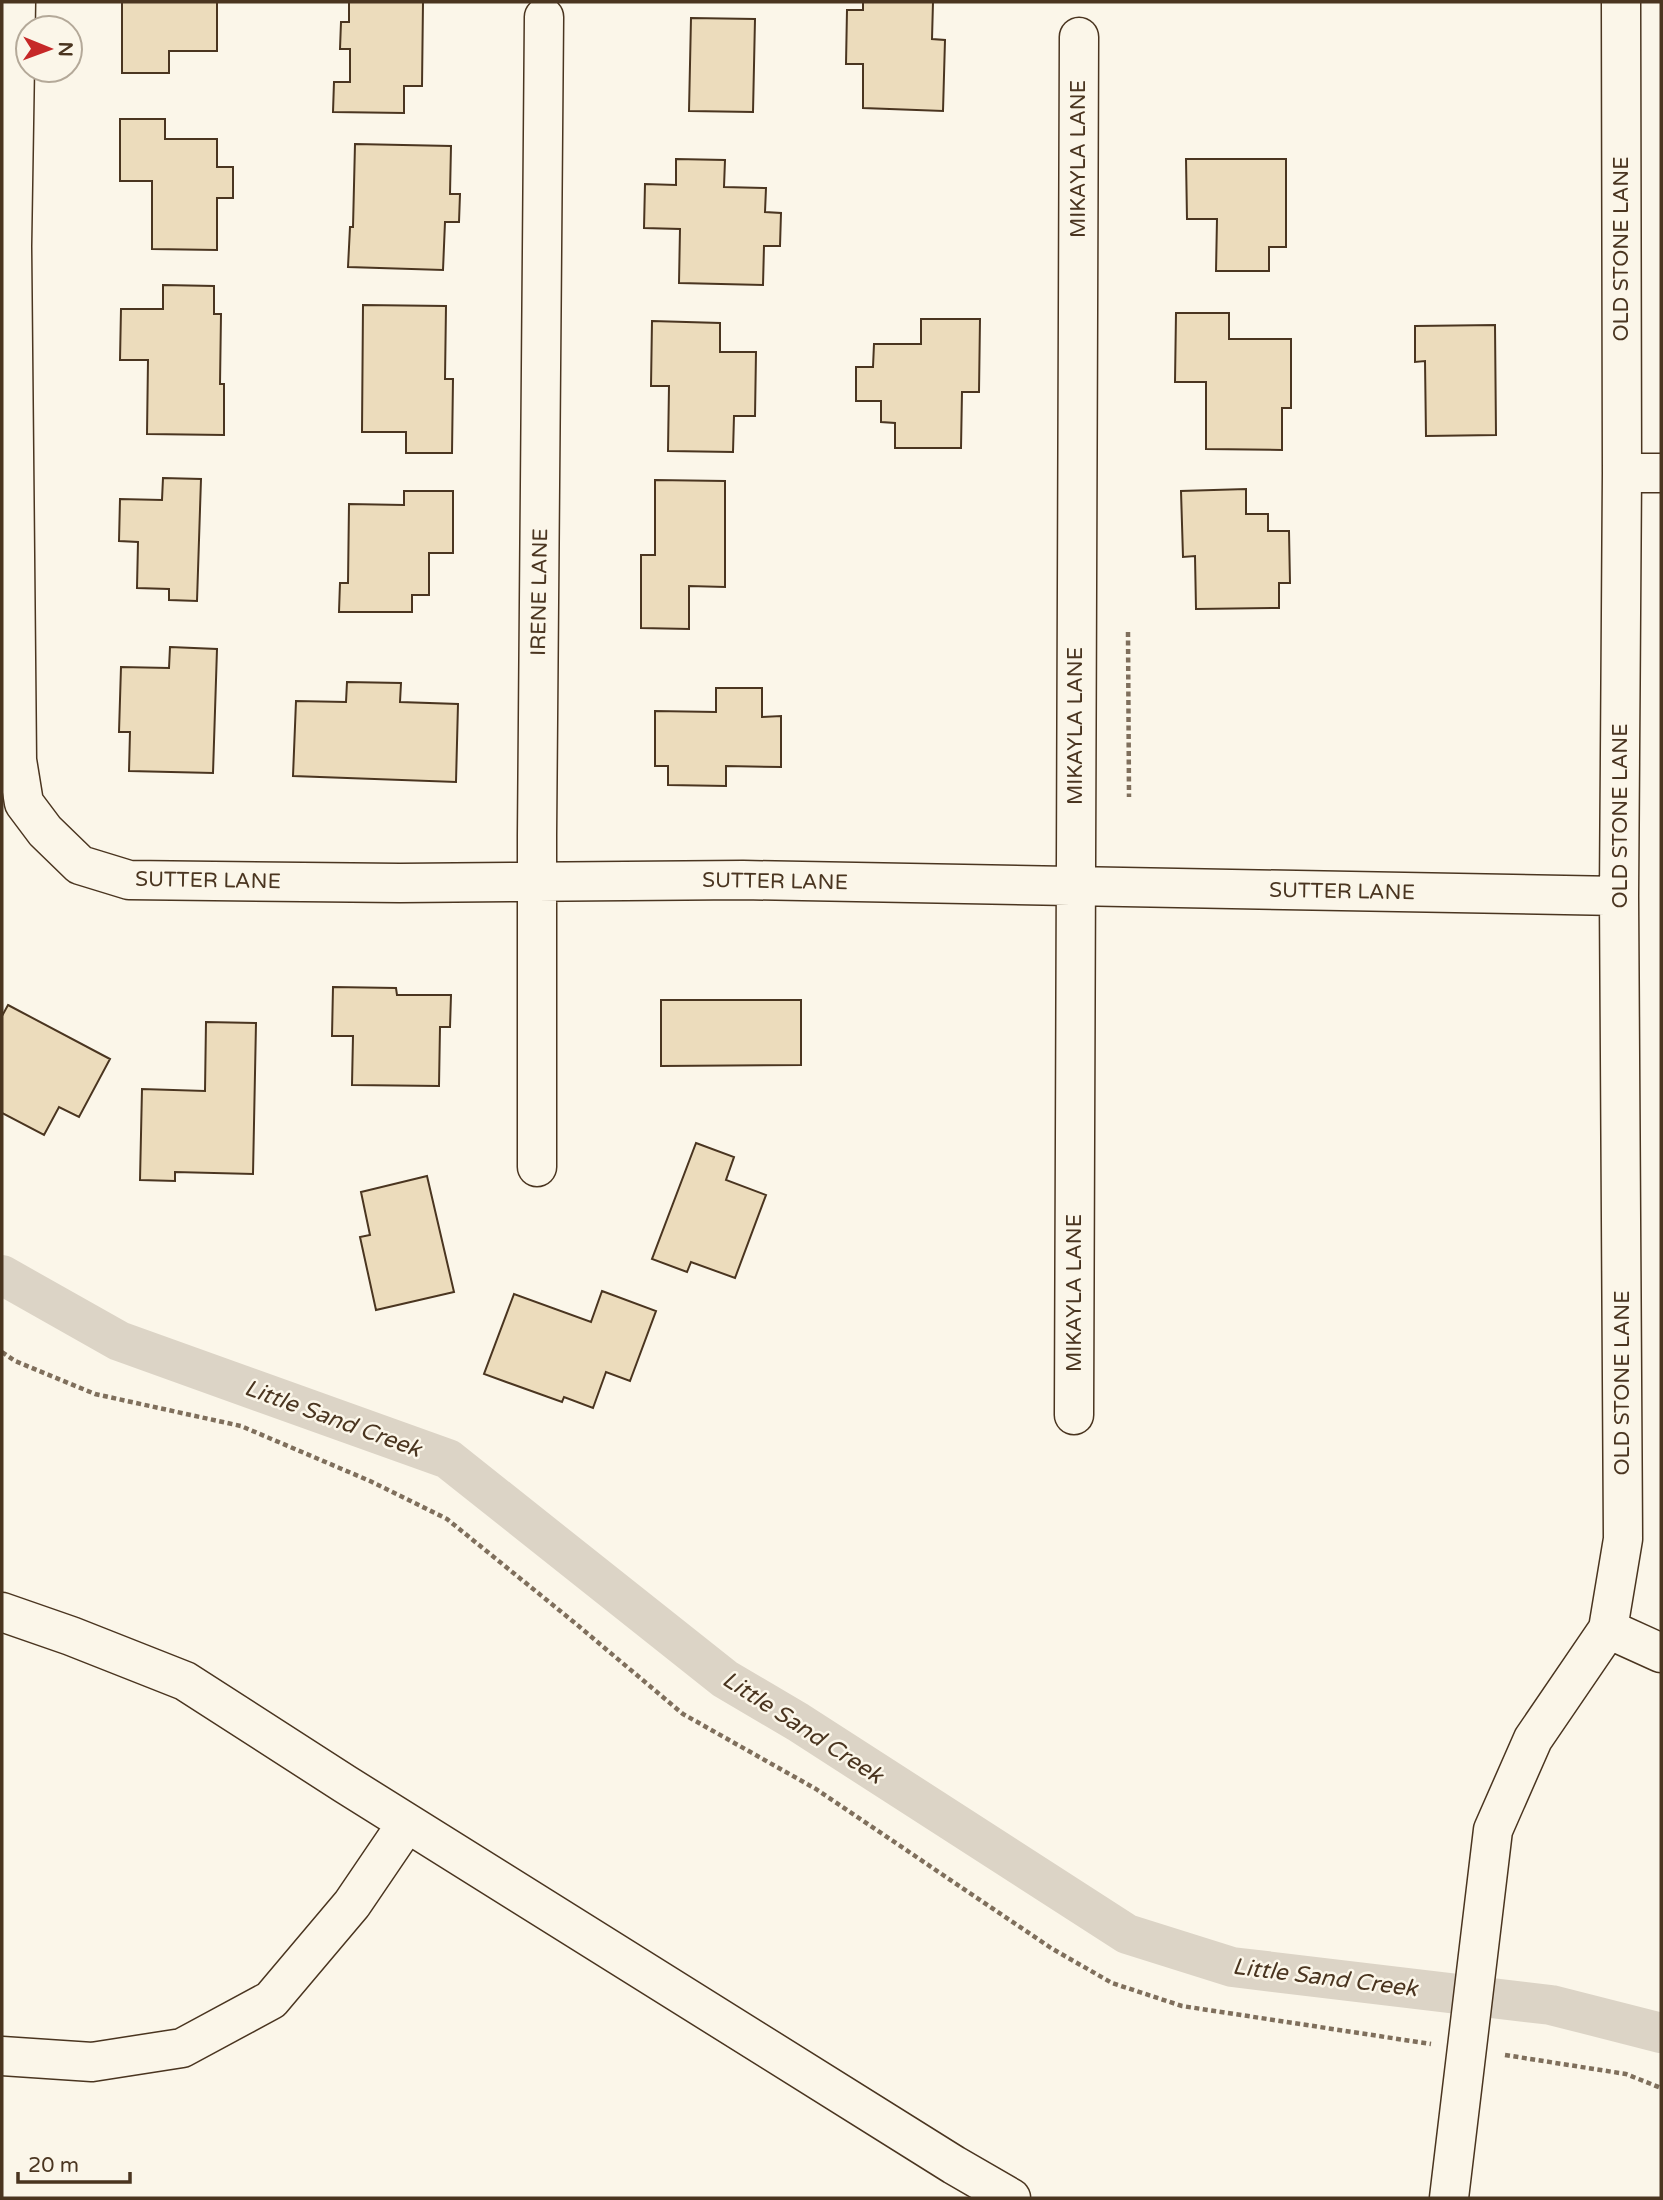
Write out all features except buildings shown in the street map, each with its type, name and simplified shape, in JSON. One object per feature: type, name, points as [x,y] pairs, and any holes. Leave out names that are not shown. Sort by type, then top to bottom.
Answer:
[{"type":"street","name":"SUTTER LANE","points":[[16,2],[7,246],[17,761],[24,803],[44,831],[80,865],[129,880],[400,883],[743,880],[1619,896]]},
{"type":"street","name":"OLD STONE LANE","points":[[1608,1629],[1623,1539],[1619,896],[1621,2]]},
{"type":"street","name":"IRENE LANE","points":[[537,1167],[536,882],[544,17]]},
{"type":"street","name":"MIKAYLA LANE","points":[[1074,1415],[1079,37]]},
{"type":"street","points":[[1622,473],[1661,473]]},
{"type":"street","points":[[2,1612],[185,1681],[942,2158],[1011,2198]]},
{"type":"street","points":[[1448,2198],[1493,1829],[1533,1739],[1608,1629],[1661,1653]]},
{"type":"street","points":[[2,2056],[92,2062],[181,2048],[271,2000],[352,1904],[407,1823]]},
{"type":"path","points":[[1128,632],[1129,797]]},
{"type":"path","points":[[2,1352],[15,1361],[95,1394],[241,1426],[370,1481],[447,1519],[683,1714],[816,1789],[1051,1948],[1112,1983],[1182,2006],[1626,2074],[1661,2088]]},
{"type":"waterway","name":"Little Sand Creek","points":[[2,1275],[119,1341],[448,1459],[725,1679],[798,1722],[1127,1934],[1232,1967],[1551,2005],[1661,2033]]}]
